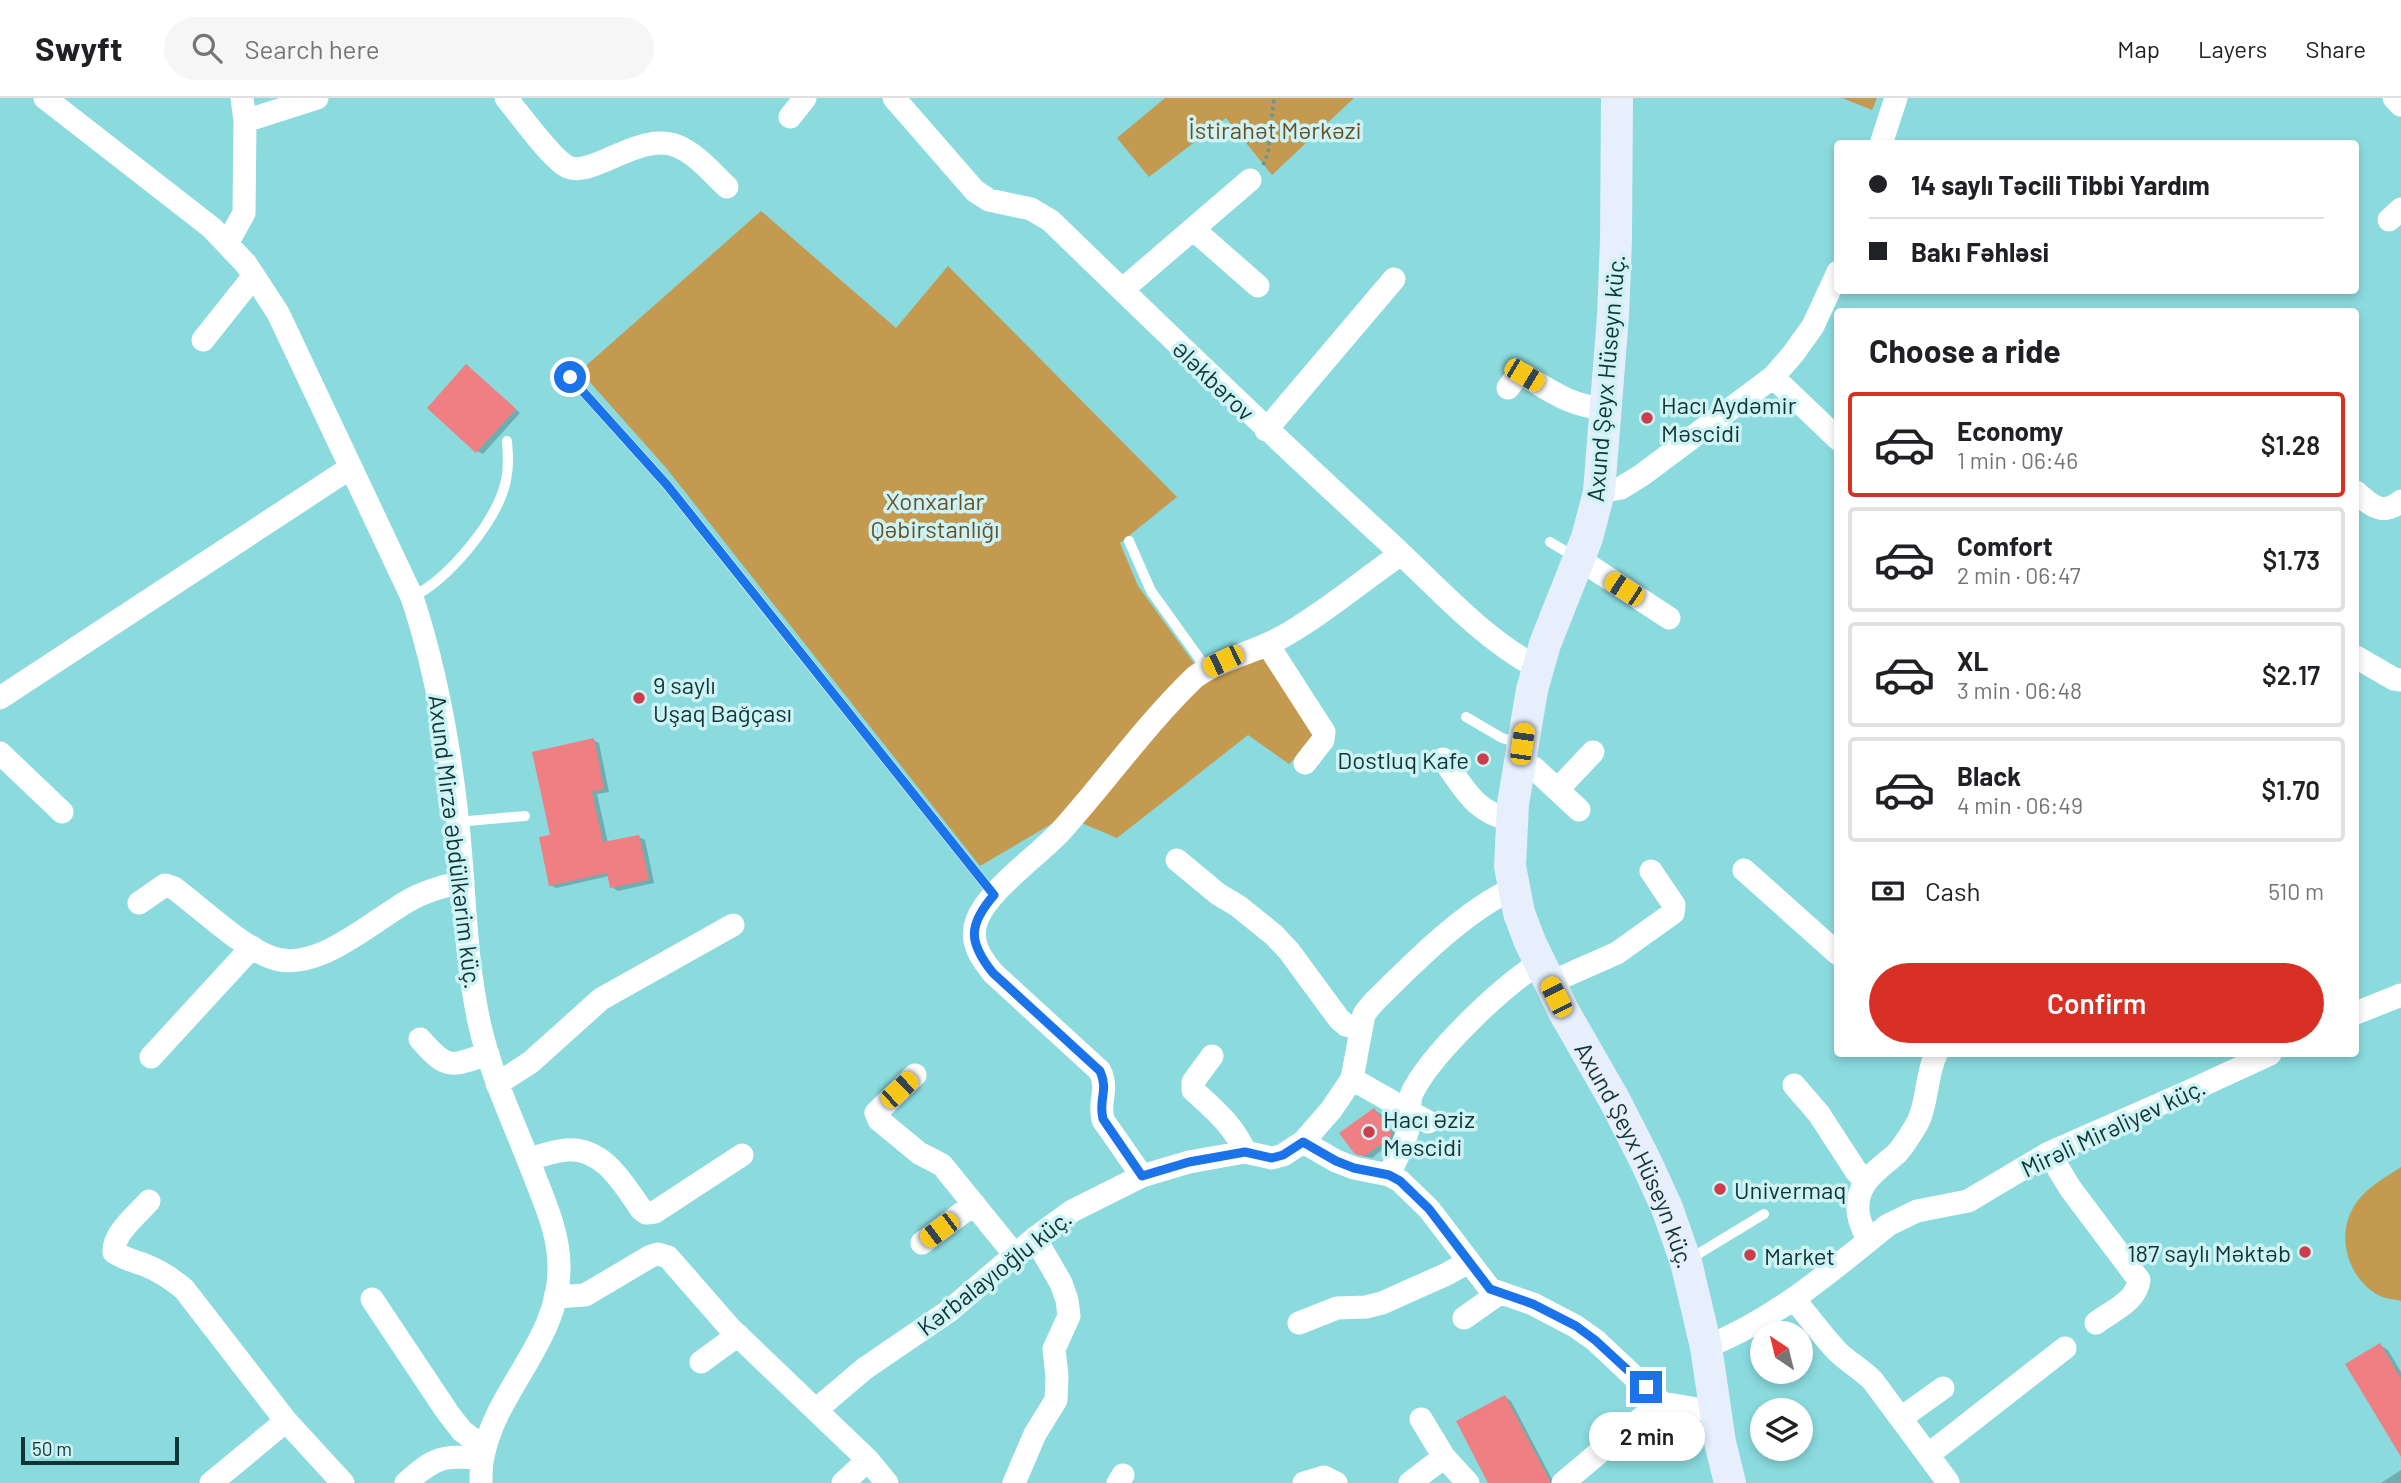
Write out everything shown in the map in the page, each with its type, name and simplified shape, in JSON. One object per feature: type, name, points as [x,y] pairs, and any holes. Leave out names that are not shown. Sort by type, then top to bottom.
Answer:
[{"type":"main road","name":"Axund Şeyx Hüseyn küç.","points":[[1617,98],[1613,316],[1599,492],[1579,559],[1538,668],[1521,754],[1512,821],[1510,866],[1519,912],[1544,973],[1646,1162],[1667,1208],[1686,1262],[1706,1347],[1715,1412],[1730,1483]]},
{"type":"street","name":"Axund Mirzə Əbdülkərim küç.","points":[[45,98],[228,242],[254,276],[278,313],[412,597],[436,687],[457,822],[474,993],[497,1084],[550,1214],[560,1269],[545,1328],[502,1408],[484,1453],[481,1483]]},
{"type":"street","points":[[228,242],[244,213],[244,109],[317,98]]},
{"type":"street","points":[[506,98],[556,158],[569,168],[581,169],[643,144],[660,142],[677,146],[691,154],[727,187]]},
{"type":"street","points":[[790,117],[805,98]]},
{"type":"street","name":"Ələkbərov","points":[[894,98],[975,191],[989,200],[1031,209],[1051,221],[1266,430],[1477,626],[1516,656],[1538,668]]},
{"type":"street","points":[[1882,140],[1896,98]]},
{"type":"street","points":[[2394,98],[2401,105]]},
{"type":"street","points":[[1122,290],[1250,180]]},
{"type":"street","points":[[1193,229],[1258,286]]},
{"type":"street","points":[[204,340],[254,276]]},
{"type":"street","points":[[1266,430],[1394,279]]},
{"type":"street","points":[[1599,492],[1621,488],[1642,475],[1773,377],[1813,326],[1834,281]]},
{"type":"street","points":[[1508,388],[1517,376],[1524,375],[1570,402],[1605,409]]},
{"type":"street","points":[[1773,377],[1834,435]]},
{"type":"street","points":[[0,698],[350,468]]},
{"type":"street","points":[[2359,495],[2374,508],[2383,510],[2394,507],[2401,501]]},
{"type":"street","points":[[1142,1176],[1103,1119],[1101,1110],[1105,1083],[1100,1071],[993,973],[982,960],[974,941],[974,929],[983,908],[994,895],[1060,832],[1184,687],[1206,669],[1268,645],[1288,634],[1401,554]]},
{"type":"street","points":[[1579,559],[1669,618]]},
{"type":"street","points":[[1268,645],[1324,732],[1324,740],[1305,763]]},
{"type":"street","points":[[2359,659],[2401,680]]},
{"type":"street","points":[[1558,789],[1593,752]]},
{"type":"street","points":[[0,753],[62,812]]},
{"type":"street","points":[[1521,754],[1579,810]]},
{"type":"street","points":[[1443,759],[1477,804],[1495,817],[1512,821]]},
{"type":"street","points":[[1177,860],[1218,894],[1266,927],[1289,951],[1339,1019],[1360,1030]]},
{"type":"street","points":[[1744,870],[1834,950]]},
{"type":"street","points":[[1418,1116],[1411,1097],[1437,1056],[1514,980],[1617,953],[1673,914],[1674,905],[1651,871]]},
{"type":"street","points":[[139,904],[165,885],[174,888],[251,947],[288,963],[323,954],[410,900],[438,887],[463,882]]},
{"type":"street","name":"Kərbalayıoğlu küç.","points":[[816,1410],[884,1354],[949,1311],[1035,1238],[1072,1211],[1142,1176],[1189,1162],[1245,1152],[1272,1158],[1283,1155],[1303,1142],[1331,1110],[1352,1079],[1364,1014],[1467,917],[1513,889]]},
{"type":"street","points":[[497,1084],[531,1062],[601,999],[733,925]]},
{"type":"street","points":[[151,1057],[251,947]]},
{"type":"street","points":[[2359,1012],[2401,995]]},
{"type":"street","points":[[420,1039],[436,1058],[447,1064],[457,1064],[488,1054]]},
{"type":"street","points":[[1212,1056],[1193,1082],[1193,1090],[1229,1124],[1245,1152]]},
{"type":"street","points":[[1868,1241],[1858,1210],[1859,1192],[1865,1181],[1898,1152],[1916,1125],[1923,1110],[1935,1057]]},
{"type":"street","name":"Mirəli Mirəliyev küç.","points":[[1706,1347],[1733,1336],[1794,1299],[1888,1225],[1917,1211],[1968,1201],[2049,1153],[2264,1057]]},
{"type":"street","points":[[915,1075],[876,1113],[879,1120],[919,1153],[942,1165],[1015,1255]]},
{"type":"street","points":[[1352,1079],[1418,1116]]},
{"type":"street","points":[[1794,1085],[1819,1114],[1865,1181]]},
{"type":"street","points":[[1389,1175],[1409,1125],[1418,1116]]},
{"type":"street","points":[[1303,1142],[1336,1161],[1354,1168],[1389,1175],[1400,1181],[1429,1209],[1490,1289],[1533,1304],[1576,1326],[1595,1340],[1662,1403],[1715,1412]]},
{"type":"street","points":[[528,1159],[567,1150],[595,1156],[614,1171],[646,1213],[655,1212],[742,1155]]},
{"type":"street","points":[[2049,1153],[2070,1188],[2139,1280],[2138,1289],[2130,1298],[2096,1323]]},
{"type":"street","points":[[149,1201],[122,1231],[114,1244],[114,1251],[125,1259],[144,1264],[170,1277],[184,1289],[286,1421],[343,1483]]},
{"type":"street","points":[[922,1243],[974,1204]]},
{"type":"street","points":[[1014,1483],[1035,1434],[1056,1400],[1054,1349],[1069,1316],[1061,1283],[1035,1238]]},
{"type":"street","points":[[555,1297],[585,1295],[658,1254],[668,1257],[738,1335],[868,1460],[887,1483]]},
{"type":"street","points":[[1299,1323],[1337,1308],[1366,1307],[1382,1303],[1468,1262]]},
{"type":"street","points":[[1464,1318],[1498,1294]]},
{"type":"street","points":[[372,1299],[455,1422],[484,1453]]},
{"type":"street","points":[[1794,1299],[1835,1349],[1873,1381],[1948,1482]]},
{"type":"street","points":[[701,1362],[738,1335]]},
{"type":"street","points":[[1928,1455],[2066,1348]]},
{"type":"street","points":[[1901,1419],[1943,1388]]},
{"type":"street","points":[[1563,1483],[1662,1403]]},
{"type":"street","points":[[1421,1419],[1444,1457],[1468,1483]]},
{"type":"street","points":[[211,1483],[286,1421]]},
{"type":"street","points":[[406,1483],[427,1464],[442,1458],[484,1453]]},
{"type":"street","points":[[1410,1483],[1444,1457]]},
{"type":"street","points":[[842,1483],[868,1460]]},
{"type":"street","points":[[1304,1483],[1324,1477],[1336,1483]]},
{"type":"lane","points":[[570,377],[675,496],[994,895]]},
{"type":"lane","points":[[412,597],[439,581],[481,532],[506,482],[509,461],[507,441]]},
{"type":"lane","points":[[1129,541],[1151,592],[1206,669]]},
{"type":"lane","points":[[1550,542],[1579,559]]},
{"type":"lane","points":[[1466,718],[1502,738],[1521,754]]},
{"type":"lane","points":[[457,822],[525,816]]},
{"type":"lane","points":[[1686,1262],[1764,1214]]},
{"type":"path","points":[[1250,180],[1261,170],[1268,153],[1274,98]]},
{"type":"green space","name":"İstirahət Mərkəzi","points":[[1165,98],[1354,98],[1272,175],[1226,118],[1149,177],[1117,138]]},
{"type":"green space","points":[[1842,98],[1877,98],[1872,110]]},
{"type":"green space","name":"Xonxarlar Qəbirstanlığı","points":[[761,211],[896,328],[948,266],[1177,497],[1120,543],[1138,586],[1204,677],[1270,657],[1319,735],[1289,764],[1248,735],[1117,838],[1065,816],[980,866],[667,469],[580,371]]},
{"type":"green space","points":[[2401,1167],[2401,1301],[2380,1296],[2361,1280],[2349,1259],[2345,1234],[2352,1210],[2361,1197]]},
{"type":"building","points":[[466,364],[516,409],[476,453],[427,408]]},
{"type":"building","points":[[594,738],[604,789],[592,792],[603,842],[639,835],[649,880],[610,888],[607,873],[549,886],[539,837],[550,835],[532,752]]},
{"type":"building","points":[[1374,1108],[1392,1133],[1391,1137],[1365,1156],[1358,1155],[1339,1133]]},
{"type":"building","points":[[2380,1343],[2401,1379],[2401,1457],[2345,1364]]},
{"type":"building","points":[[1505,1395],[1549,1483],[1488,1483],[1456,1421]]},
{"type":"place","name":"Hacı Aydəmir Məscidi","points":[[1647,418]]},
{"type":"place","name":"9 saylı Uşaq Bağçası","points":[[639,698]]},
{"type":"place","name":"Dostluq Kafe","points":[[1483,759]]},
{"type":"place","name":"Hacı Əziz Məscidi","points":[[1369,1132]]},
{"type":"place","name":"Univermaq","points":[[1720,1189]]},
{"type":"place","name":"187 saylı Məktəb","points":[[2305,1252]]},
{"type":"place","name":"Market","points":[[1750,1255]]},
{"type":"route","points":[[570,377],[667,485],[994,895],[977,918],[974,929],[974,941],[982,960],[1100,1071],[1105,1083],[1101,1110],[1103,1119],[1142,1176],[1189,1162],[1245,1152],[1272,1158],[1283,1155],[1303,1142],[1354,1168],[1389,1175],[1400,1181],[1429,1209],[1490,1289],[1533,1304],[1576,1326],[1646,1387]]}]
